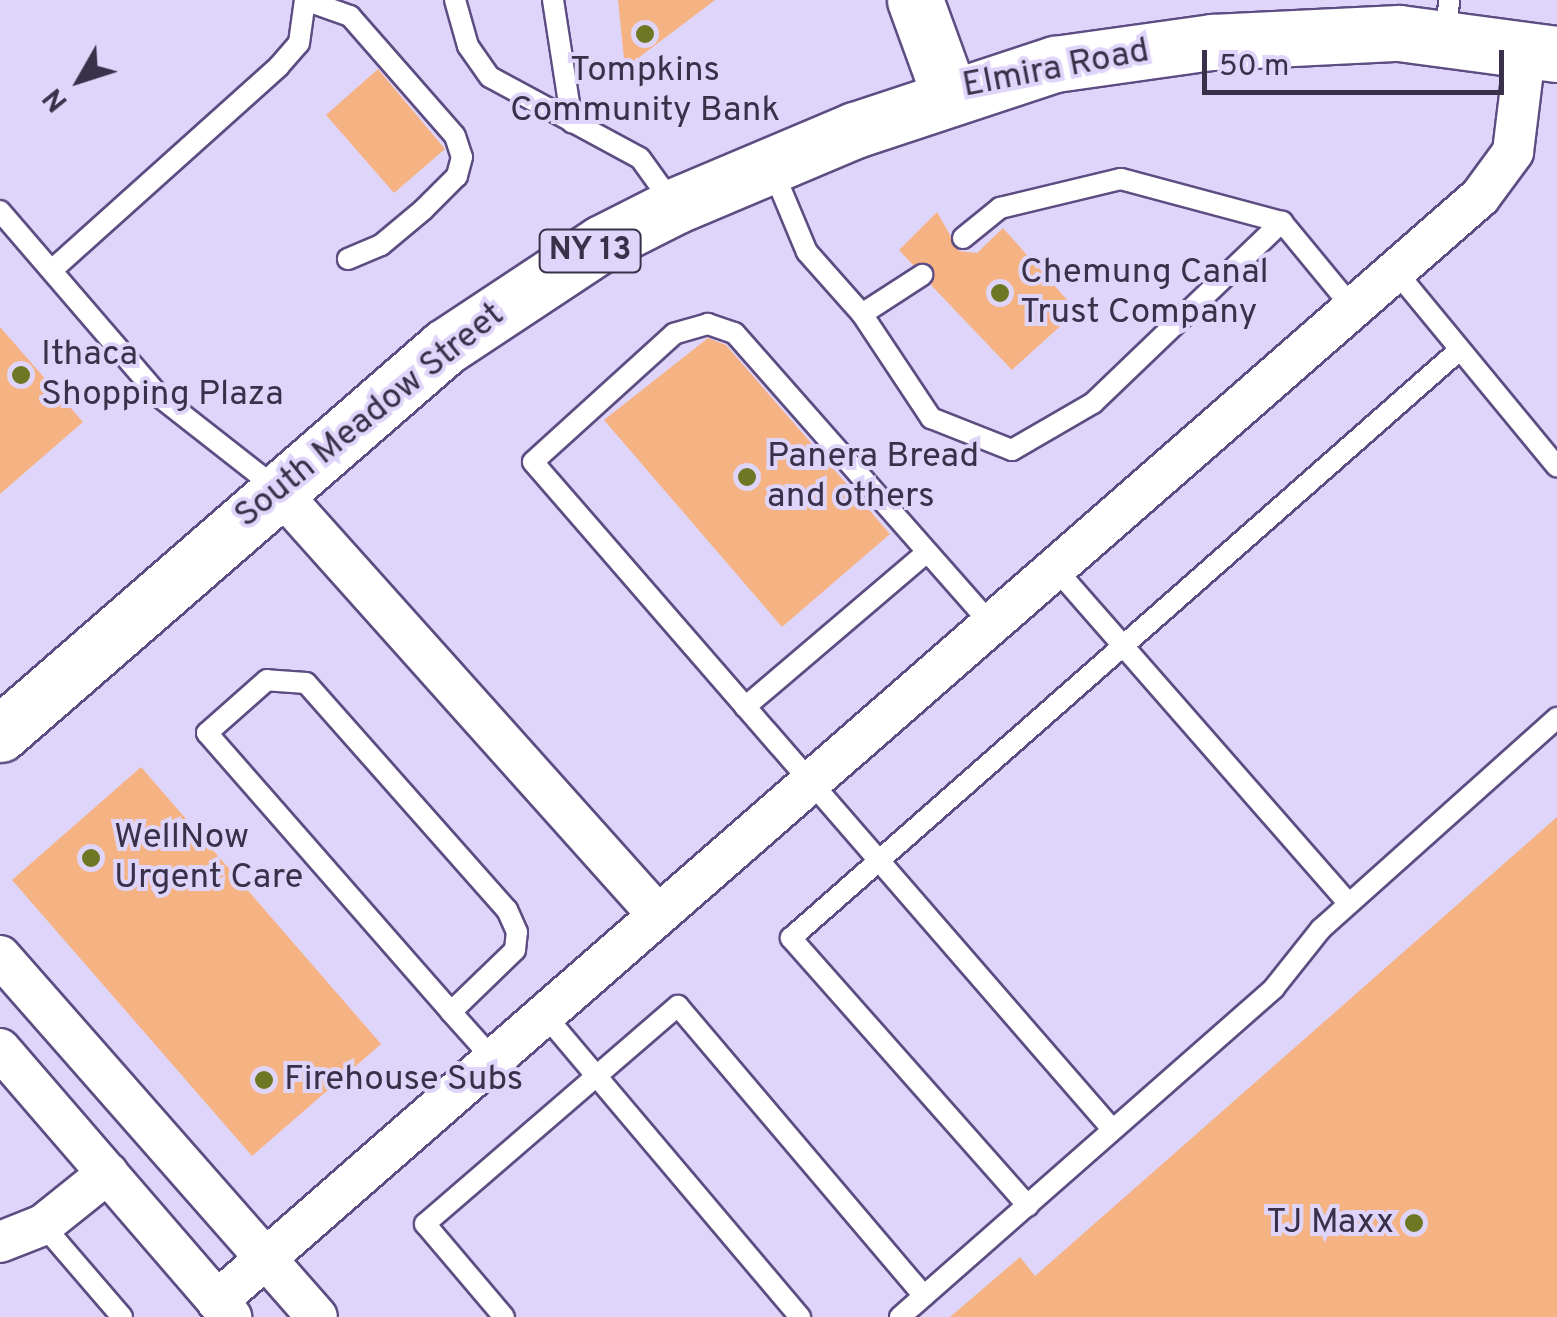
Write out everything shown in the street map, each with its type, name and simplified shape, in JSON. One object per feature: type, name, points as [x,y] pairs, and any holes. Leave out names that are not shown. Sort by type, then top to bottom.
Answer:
[{"type":"main road","name":"Elmira Road","points":[[915,0],[950,96],[1055,64],[1212,42],[1448,19],[1542,50]]},
{"type":"main road","name":"South Meadow Street","points":[[0,734],[276,488],[497,310],[674,206],[950,96]]},
{"type":"street","points":[[0,1049],[224,1309],[265,1258],[1480,197],[1514,152],[1542,50]]},
{"type":"street","points":[[276,488],[658,915]]},
{"type":"street","points":[[0,956],[317,1317]]},
{"type":"street","points":[[0,1242],[43,1225],[108,1173]]},
{"type":"lane","points":[[52,270],[278,66],[299,43],[305,0],[350,16],[455,136],[462,157],[456,176],[423,210],[381,246],[348,259]]},
{"type":"lane","points":[[455,0],[468,46],[490,77],[640,158],[674,206]]},
{"type":"lane","points":[[553,0],[572,123]]},
{"type":"lane","points":[[770,165],[807,252],[862,314],[931,418],[1012,450],[1093,403],[1282,222]]},
{"type":"lane","points":[[962,238],[1000,208],[1121,179],[1282,222],[1352,308]]},
{"type":"lane","points":[[0,211],[160,397],[276,488]]},
{"type":"lane","points":[[1394,269],[1456,352],[1557,468]]},
{"type":"lane","points":[[862,314],[922,275]]},
{"type":"lane","points":[[991,624],[734,333],[708,324],[674,334],[533,462],[810,782],[874,862],[1112,1129]]},
{"type":"lane","points":[[1028,1206],[791,938],[1456,352]]},
{"type":"lane","points":[[745,707],[926,553]]},
{"type":"lane","points":[[1055,568],[1348,903]]},
{"type":"lane","points":[[451,1012],[515,950],[518,932],[507,910],[306,683],[268,680],[207,733],[451,1012],[492,1058]]},
{"type":"lane","points":[[900,1317],[1274,988],[1348,903],[1557,718]]},
{"type":"lane","points":[[504,1317],[425,1224],[594,1074],[678,1006],[924,1296]]},
{"type":"lane","points":[[544,1014],[800,1317]]},
{"type":"lane","points":[[43,1225],[122,1317]]},
{"type":"building","name":"Tompkins Community Bank","points":[[618,0],[715,0],[625,68]]},
{"type":"building","points":[[378,69],[445,149],[394,193],[326,115]]},
{"type":"building","name":"Chemung Canal Trust Company","points":[[937,212],[959,251],[977,253],[1003,228],[1077,311],[1012,370],[931,285],[933,267],[913,265],[899,250]]},
{"type":"building","name":"Ithaca Shopping Plaza","points":[[0,327],[83,422],[0,494]]},
{"type":"building","name":"Panera Bread and others","points":[[708,338],[726,345],[890,534],[782,627],[604,420]]},
{"type":"building","points":[[141,767],[381,1044],[252,1156],[12,880]]},
{"type":"building","points":[[1557,817],[1557,1317],[950,1317],[1020,1257],[1035,1276]]},
{"type":"place","name":"Tompkins Community Bank","points":[[645,34]]},
{"type":"place","name":"Chemung Canal Trust Company","points":[[1000,293]]},
{"type":"place","name":"Ithaca Shopping Plaza","points":[[21,375]]},
{"type":"place","name":"Panera Bread and others","points":[[747,477]]},
{"type":"place","name":"WellNow Urgent Care","points":[[91,858]]},
{"type":"place","name":"Firehouse Subs","points":[[264,1080]]},
{"type":"place","name":"TJ Maxx","points":[[1414,1223]]}]
